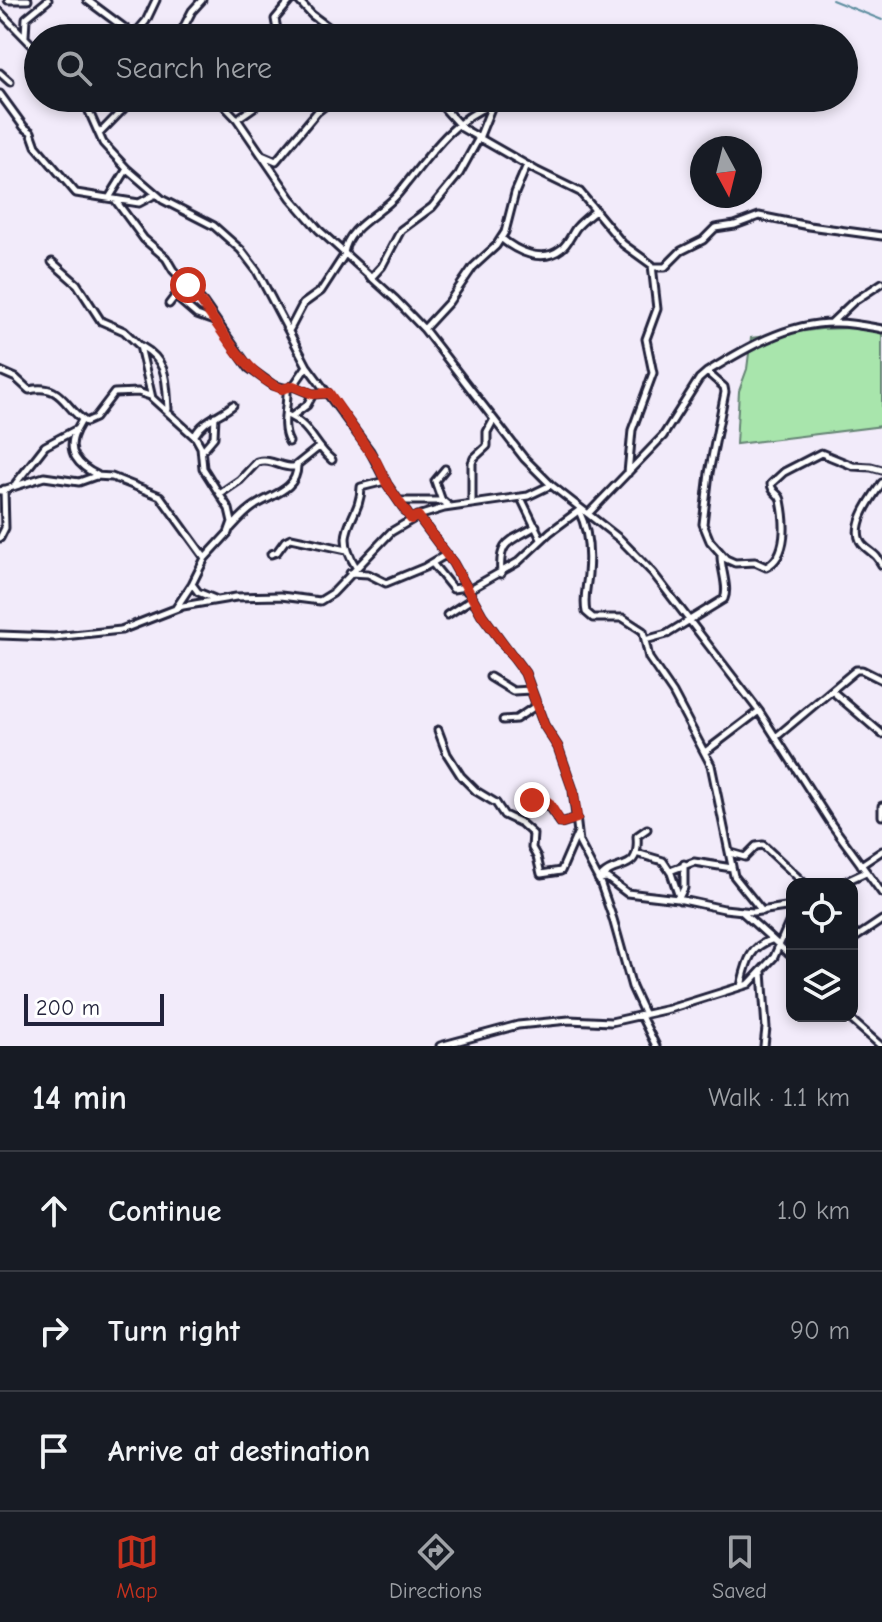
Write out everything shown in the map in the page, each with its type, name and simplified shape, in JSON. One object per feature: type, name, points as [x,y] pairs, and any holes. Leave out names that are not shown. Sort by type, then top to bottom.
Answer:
[{"type":"street","points":[[8,0],[28,0]]},
{"type":"street","points":[[24,24],[24,20],[48,0]]},
{"type":"street","points":[[87,0],[119,24]]},
{"type":"street","points":[[144,24],[156,0]]},
{"type":"street","points":[[185,24],[202,0]]},
{"type":"street","points":[[276,24],[275,19],[291,0]]},
{"type":"street","points":[[298,0],[324,24]]},
{"type":"street","points":[[1,14],[24,36]]},
{"type":"street","points":[[0,73],[10,82]]},
{"type":"street","points":[[0,94],[31,132],[36,146],[75,192],[139,203],[156,194]]},
{"type":"street","points":[[89,112],[106,147],[127,169],[156,194],[214,226],[241,250],[267,286],[307,366],[376,461],[385,481],[411,519]]},
{"type":"street","points":[[99,134],[120,112]]},
{"type":"street","points":[[230,112],[298,207],[424,329],[493,421],[551,485],[641,559],[759,711],[882,893]]},
{"type":"street","points":[[237,119],[247,112]]},
{"type":"street","points":[[261,154],[276,161],[317,112]]},
{"type":"street","points":[[447,112],[459,125],[479,138],[573,187],[623,244],[653,267],[657,309],[646,339],[653,373],[632,430],[628,473]]},
{"type":"street","points":[[290,330],[303,304],[321,291],[345,254],[348,238],[396,196],[426,157],[476,112]]},
{"type":"street","points":[[371,278],[382,266],[401,230],[432,207],[453,182],[479,138],[489,112]]},
{"type":"street","points":[[424,329],[508,228],[518,182],[527,165]]},
{"type":"street","points":[[113,199],[127,169]]},
{"type":"street","points":[[113,199],[144,239],[166,258],[203,302],[249,368],[273,385],[313,394],[329,393]]},
{"type":"street","points":[[501,238],[518,252],[535,255],[554,253],[565,246],[576,228],[596,210]]},
{"type":"street","points":[[653,267],[665,267],[681,251],[703,240],[715,228],[759,216],[882,236]]},
{"type":"street","points":[[52,262],[77,284],[101,321],[124,331],[161,362],[168,410]]},
{"type":"street","points":[[831,322],[853,302],[882,283]]},
{"type":"street","points":[[169,304],[188,285]]},
{"type":"street","points":[[175,296],[201,318],[215,321]]},
{"type":"street","points":[[588,514],[663,436],[699,379],[707,372],[778,334],[831,322],[882,329]]},
{"type":"street","points":[[140,346],[151,396],[195,436],[202,451],[203,468],[229,509],[231,528]]},
{"type":"street","points":[[289,442],[284,428],[289,416],[290,388],[307,366]]},
{"type":"street","points":[[0,371],[16,378],[29,390],[42,388],[60,394],[82,420],[89,422],[114,393],[138,392],[151,396]]},
{"type":"street","points":[[645,640],[662,636],[713,607],[727,595],[723,559],[706,532],[703,518],[725,389],[707,372]]},
{"type":"street","points":[[289,416],[307,405],[313,394]]},
{"type":"street","points":[[195,436],[202,424],[233,405]]},
{"type":"street","points":[[202,451],[214,437],[215,416]]},
{"type":"street","points":[[289,416],[304,423],[319,447],[332,460]]},
{"type":"street","points":[[82,420],[72,445],[74,455],[83,467],[98,476]]},
{"type":"street","points":[[472,504],[472,463],[487,446],[487,432],[493,421]]},
{"type":"street","points":[[14,485],[48,443],[77,429]]},
{"type":"street","points":[[221,493],[240,480],[257,462],[272,460],[284,466],[297,466],[319,447]]},
{"type":"street","points":[[723,559],[735,563],[755,562],[764,566],[772,564],[786,528],[781,499],[772,491],[771,484],[799,463],[821,453],[853,466],[882,470]]},
{"type":"street","points":[[175,608],[205,558],[253,507],[290,485],[297,476],[297,466]]},
{"type":"street","points":[[445,469],[436,477],[435,484],[449,507]]},
{"type":"street","points":[[0,538],[5,528],[2,490],[44,477],[79,482],[98,476],[112,477],[160,496],[205,558]]},
{"type":"street","points":[[356,567],[347,550],[347,527],[360,501],[360,487],[385,481]]},
{"type":"street","points":[[882,483],[860,517],[859,530],[862,543],[874,551],[882,565]]},
{"type":"street","points":[[0,635],[54,637],[121,630],[175,608],[216,600],[261,596],[320,601],[333,593],[391,532],[411,519],[449,507],[521,497],[551,485]]},
{"type":"street","points":[[521,497],[541,540]]},
{"type":"street","points":[[399,501],[443,501]]},
{"type":"street","points":[[432,563],[453,589],[466,589],[501,574],[580,510]]},
{"type":"street","points":[[580,510],[588,538],[586,612],[593,618],[615,616],[629,620],[643,631],[649,658],[673,693],[705,752],[717,786],[720,813],[738,884],[762,911]]},
{"type":"street","points":[[418,516],[447,554],[472,599],[525,673],[545,728],[558,747],[573,790],[578,833],[585,856],[600,878],[632,987],[656,1046]]},
{"type":"street","points":[[501,574],[500,556],[507,542],[536,526]]},
{"type":"street","points":[[271,554],[291,538],[347,550]]},
{"type":"street","points":[[350,573],[368,574],[386,583],[447,554]]},
{"type":"street","points":[[192,584],[198,592],[216,600]]},
{"type":"street","points":[[447,615],[472,599]]},
{"type":"street","points":[[776,737],[859,669],[882,680]]},
{"type":"street","points":[[490,677],[515,692],[531,690]]},
{"type":"street","points":[[832,691],[882,734]]},
{"type":"street","points":[[503,720],[516,719],[537,705]]},
{"type":"street","points":[[705,752],[759,711]]},
{"type":"street","points":[[438,730],[447,754],[461,776],[476,791],[496,803],[504,815],[521,823],[533,834],[532,848],[541,874],[561,871],[578,833]]},
{"type":"street","points":[[524,809],[535,798],[542,797],[561,823],[577,818]]},
{"type":"street","points":[[882,806],[882,816]]},
{"type":"street","points":[[600,878],[609,870],[627,866],[636,853],[637,836],[647,829]]},
{"type":"street","points":[[730,853],[745,857],[761,844],[798,878]]},
{"type":"street","points":[[570,851],[585,856]]},
{"type":"street","points":[[861,865],[882,851]]},
{"type":"street","points":[[636,853],[663,861],[680,898]]},
{"type":"street","points":[[670,871],[701,861],[732,868]]},
{"type":"street","points":[[680,898],[684,888],[684,864]]},
{"type":"street","points":[[853,878],[866,872]]},
{"type":"street","points":[[600,878],[616,883],[627,893],[680,898],[741,911],[786,907]]},
{"type":"street","points":[[741,911],[786,953]]},
{"type":"street","points":[[858,936],[882,920]]},
{"type":"street","points":[[442,1046],[528,1023],[579,1020],[602,1023],[643,1015],[741,986],[762,972],[786,929]]},
{"type":"street","points":[[741,986],[753,950],[771,939]]},
{"type":"street","points":[[747,969],[753,979]]},
{"type":"street","points":[[762,972],[766,1028],[764,1046]]},
{"type":"street","points":[[854,1022],[881,1046]]},
{"type":"street","points":[[467,1046],[478,1036]]},
{"type":"green space","points":[[851,328],[882,332],[882,426],[736,444],[739,391],[747,369],[751,338]]},
{"type":"waterway","points":[[832,0],[882,20]]},
{"type":"route","points":[[188,285],[208,308],[249,368],[282,389],[293,386],[313,394],[329,393],[411,519],[418,516],[453,563],[482,615],[529,681],[544,725],[558,747],[573,790],[577,818],[566,823],[558,822],[546,800],[542,797],[532,800]]}]
